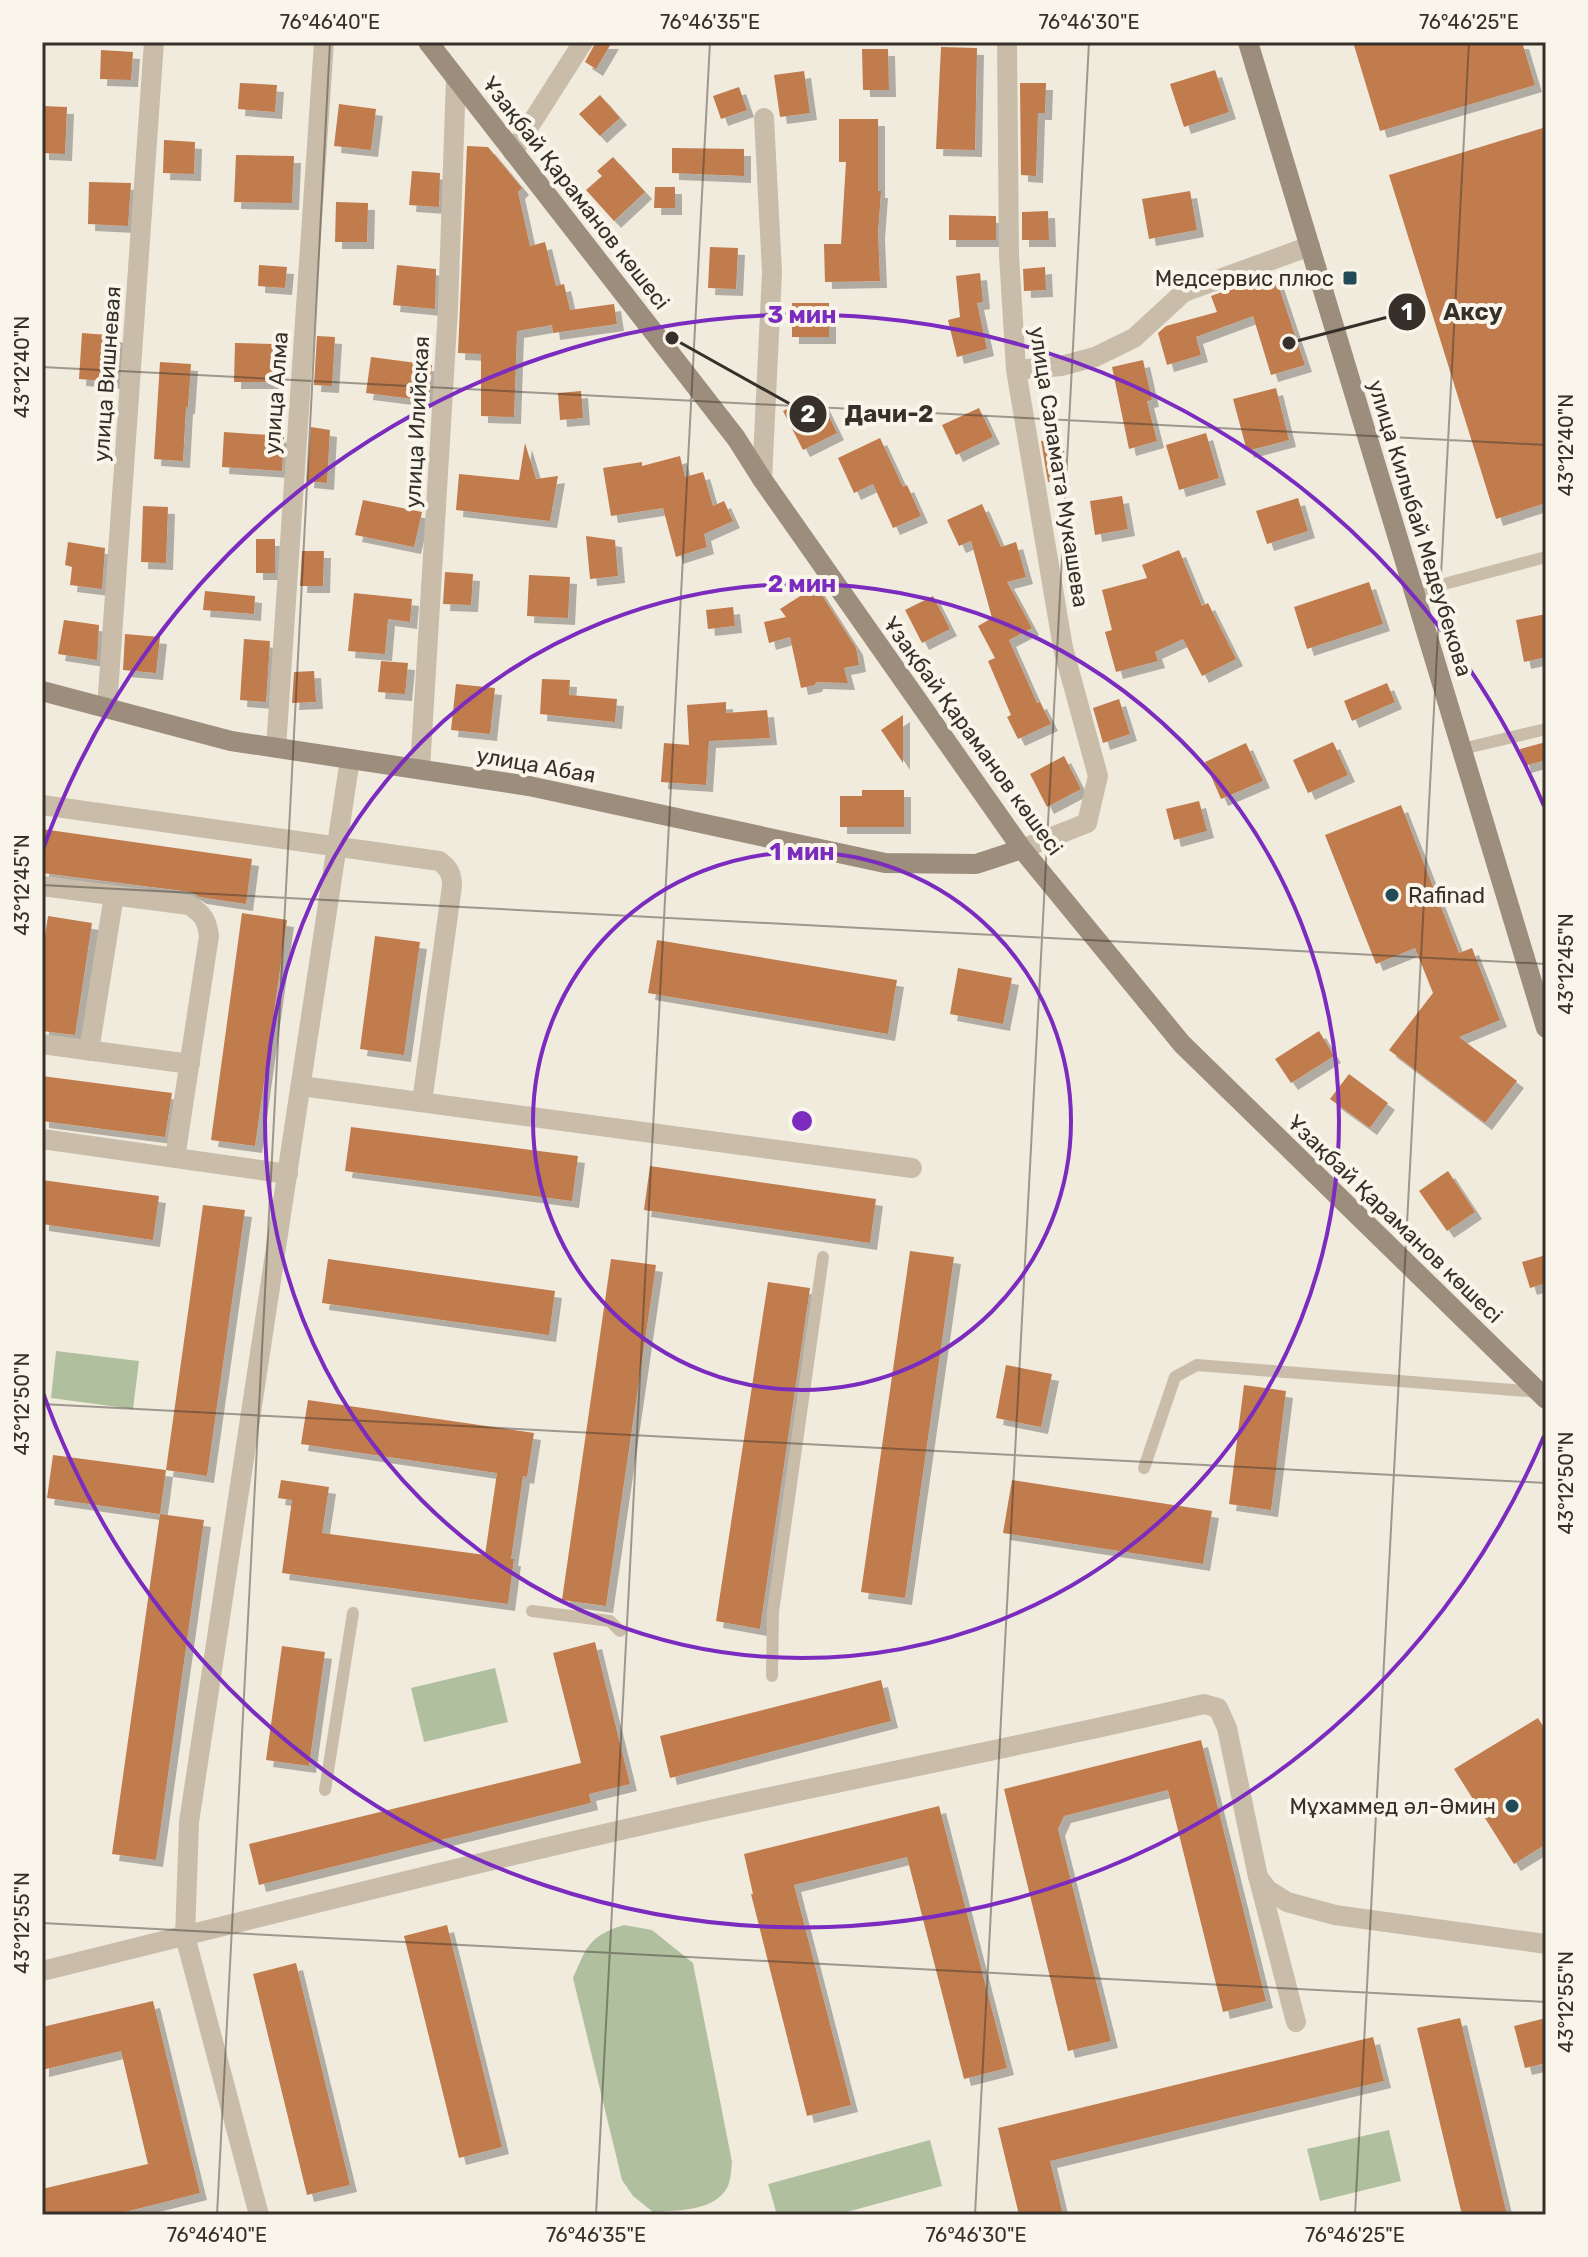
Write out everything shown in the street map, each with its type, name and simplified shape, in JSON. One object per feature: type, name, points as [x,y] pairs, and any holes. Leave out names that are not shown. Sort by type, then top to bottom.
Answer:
[{"type":"street","name":"улица Вишневая","points":[[107,708],[154,42]]},
{"type":"street","name":"улица Алма","points":[[276,748],[324,42]]},
{"type":"street","name":"Ұзақбай Қараманов көшесі","points":[[428,42],[736,438],[1022,849],[1182,1044],[1542,1395]]},
{"type":"street","points":[[513,152],[583,42]]},
{"type":"street","name":"улица Саламата Мукашева","points":[[1007,42],[1009,255],[1016,370],[1063,648],[1098,776],[1087,823],[1022,849]]},
{"type":"street","name":"улица Килыбай Медеубекова","points":[[1248,42],[1546,1028]]},
{"type":"street","name":"улица Илийская","points":[[420,769],[448,309],[456,78]]},
{"type":"street","points":[[762,479],[772,272],[764,118]]},
{"type":"street","points":[[1016,370],[1061,366],[1095,357],[1134,338],[1184,292],[1310,246]]},
{"type":"street","name":"улица Абая","points":[[42,691],[231,741],[529,786],[885,863],[976,864],[1022,849]]},
{"type":"street","points":[[259,2215],[185,1936],[189,1822],[350,759]]},
{"type":"street","points":[[42,805],[439,861],[452,875],[422,1102]]},
{"type":"street","points":[[42,886],[189,905],[201,913],[207,922],[209,936],[175,1158]]},
{"type":"street","points":[[89,1051],[114,895]]},
{"type":"street","points":[[42,1044],[190,1064]]},
{"type":"street","points":[[301,1086],[912,1168]]},
{"type":"street","points":[[42,1139],[288,1174]]},
{"type":"street","points":[[42,1971],[593,1837],[1042,1742],[1204,1704],[1218,1708],[1227,1728],[1258,1877],[1296,2022]]},
{"type":"street","points":[[1258,1877],[1268,1890],[1287,1902],[1335,1915],[1546,1944]]},
{"type":"lane","points":[[1414,592],[1546,557]]},
{"type":"lane","points":[[1462,749],[1546,729]]},
{"type":"lane","points":[[772,1676],[773,1612],[778,1569],[823,1257]]},
{"type":"lane","points":[[1144,1468],[1175,1377],[1197,1365],[1542,1395]]},
{"type":"lane","points":[[532,1611],[610,1621],[620,1631]]},
{"type":"lane","points":[[325,1790],[353,1613]]},
{"type":"green space","points":[[56,1351],[139,1361],[133,1409],[51,1398]]},
{"type":"green space","points":[[495,1668],[508,1722],[424,1742],[411,1688]]},
{"type":"green space","points":[[624,1925],[652,1930],[693,1963],[732,2162],[728,2185],[721,2196],[704,2206],[653,2212],[633,2196],[622,2180],[573,1978],[596,1938]]},
{"type":"green space","points":[[1389,2130],[1401,2181],[1320,2201],[1307,2149]]},
{"type":"green space","points":[[930,2140],[942,2186],[836,2215],[777,2215],[768,2184]]},
{"type":"building","points":[[596,42],[612,42],[596,69],[585,62]]},
{"type":"building","points":[[1353,42],[1522,42],[1535,85],[1380,131]]},
{"type":"building","points":[[941,47],[977,48],[975,150],[936,149]]},
{"type":"building","points":[[862,49],[888,49],[889,90],[863,90]]},
{"type":"building","points":[[101,50],[133,52],[131,80],[100,79]]},
{"type":"building","points":[[1215,70],[1229,112],[1184,127],[1170,84]]},
{"type":"building","points":[[804,71],[810,113],[780,117],[774,75]]},
{"type":"building","points":[[240,83],[277,85],[275,112],[238,109]]},
{"type":"building","points":[[1020,83],[1046,83],[1045,113],[1038,113],[1036,176],[1021,175]]},
{"type":"building","points":[[739,87],[747,110],[721,119],[713,96]]},
{"type":"building","points":[[600,95],[620,118],[600,136],[579,114]]},
{"type":"building","points":[[339,104],[376,109],[371,150],[334,146]]},
{"type":"building","points":[[42,106],[67,107],[65,154],[42,153]]},
{"type":"building","points":[[839,119],[878,119],[880,281],[825,282],[824,244],[841,244],[846,162],[839,162]]},
{"type":"building","points":[[1546,127],[1546,503],[1496,519],[1389,175]]},
{"type":"building","points":[[164,140],[195,142],[194,174],[163,173]]},
{"type":"building","points":[[467,146],[488,147],[522,188],[518,192],[530,246],[545,242],[556,286],[564,284],[570,310],[614,304],[617,324],[553,333],[552,325],[517,331],[514,417],[481,416],[481,354],[458,353]]},
{"type":"building","points":[[672,148],[744,149],[744,176],[672,173]]},
{"type":"building","points":[[236,155],[294,156],[292,203],[234,202]]},
{"type":"building","points":[[613,157],[645,192],[614,221],[586,190],[602,176],[597,171]]},
{"type":"building","points":[[412,171],[440,173],[439,207],[409,205]]},
{"type":"building","points":[[89,182],[131,183],[128,226],[88,224]]},
{"type":"building","points":[[655,187],[675,187],[675,208],[654,208]]},
{"type":"building","points":[[1190,191],[1197,230],[1149,239],[1142,199]]},
{"type":"building","points":[[336,202],[368,203],[367,242],[335,242]]},
{"type":"building","points":[[1048,211],[1049,240],[1022,240],[1022,212]]},
{"type":"building","points":[[949,215],[996,216],[996,240],[949,240]]},
{"type":"building","points":[[710,247],[738,248],[736,289],[708,288]]},
{"type":"building","points":[[259,265],[287,267],[285,288],[258,286]]},
{"type":"building","points":[[397,265],[436,269],[435,309],[393,305]]},
{"type":"building","points":[[1045,267],[1046,290],[1024,291],[1023,269]]},
{"type":"building","points":[[980,273],[983,302],[977,303],[987,349],[957,357],[948,320],[960,317],[956,276]]},
{"type":"building","points":[[1274,273],[1305,365],[1271,375],[1253,316],[1196,337],[1201,355],[1167,365],[1158,333],[1166,326],[1217,312],[1211,296]]},
{"type":"building","points":[[792,303],[829,303],[829,337],[792,337]]},
{"type":"building","points":[[82,333],[120,336],[116,382],[79,379]]},
{"type":"building","points":[[317,336],[335,337],[332,386],[314,385]]},
{"type":"building","points":[[235,343],[273,344],[272,382],[234,382]]},
{"type":"building","points":[[371,357],[432,365],[429,401],[366,393]]},
{"type":"building","points":[[1143,360],[1152,400],[1147,401],[1157,441],[1129,449],[1112,367]]},
{"type":"building","points":[[160,362],[191,364],[183,461],[154,459]]},
{"type":"building","points":[[1276,388],[1289,440],[1247,451],[1233,399]]},
{"type":"building","points":[[581,391],[583,418],[560,420],[558,393]]},
{"type":"building","points":[[818,394],[837,433],[803,450],[783,411]]},
{"type":"building","points":[[979,408],[993,437],[956,455],[942,425]]},
{"type":"building","points":[[311,427],[330,430],[327,483],[307,481]]},
{"type":"building","points":[[224,432],[284,436],[282,471],[222,467]]},
{"type":"building","points":[[1206,433],[1219,478],[1179,490],[1166,445]]},
{"type":"building","points":[[880,438],[903,487],[907,485],[921,516],[893,528],[873,484],[854,493],[838,458]]},
{"type":"building","points":[[1056,438],[1063,480],[1048,482],[1041,441]]},
{"type":"building","points":[[525,443],[536,479],[558,476],[550,521],[456,510],[459,474],[519,480]]},
{"type":"building","points":[[680,456],[685,477],[703,472],[713,506],[724,501],[733,521],[704,534],[707,547],[676,557],[663,508],[611,516],[603,468],[642,462],[642,466]]},
{"type":"building","points":[[1122,496],[1128,529],[1095,535],[1090,501]]},
{"type":"building","points":[[1298,498],[1308,531],[1267,544],[1256,511]]},
{"type":"building","points":[[363,500],[422,512],[414,547],[355,535]]},
{"type":"building","points":[[982,504],[1001,547],[1016,542],[1026,577],[1007,582],[1032,628],[1009,640],[1037,703],[1040,702],[1051,724],[1018,739],[988,661],[995,658],[978,626],[992,618],[971,541],[959,546],[947,520]]},
{"type":"building","points":[[143,506],[168,507],[166,563],[141,562]]},
{"type":"building","points":[[586,536],[615,540],[618,576],[590,579]]},
{"type":"building","points":[[256,539],[275,539],[275,573],[256,573]]},
{"type":"building","points":[[68,542],[105,548],[102,589],[70,585],[72,567],[65,565]]},
{"type":"building","points":[[1179,550],[1202,606],[1208,603],[1236,659],[1202,676],[1183,639],[1155,652],[1158,661],[1116,672],[1105,632],[1112,630],[1102,590],[1147,578],[1142,565]]},
{"type":"building","points":[[302,551],[324,551],[323,586],[300,586]]},
{"type":"building","points":[[445,572],[473,574],[471,605],[443,604]]},
{"type":"building","points":[[529,575],[570,577],[568,618],[527,616]]},
{"type":"building","points":[[1369,582],[1383,624],[1307,649],[1294,607]]},
{"type":"building","points":[[816,586],[856,648],[859,665],[844,668],[848,683],[816,682],[815,685],[801,688],[790,637],[769,643],[764,622],[786,617],[780,609]]},
{"type":"building","points":[[205,591],[255,596],[254,614],[203,610]]},
{"type":"building","points":[[354,593],[412,599],[410,622],[388,619],[385,654],[348,651]]},
{"type":"building","points":[[933,596],[950,629],[922,643],[905,610]]},
{"type":"building","points":[[733,607],[735,626],[708,629],[706,610]]},
{"type":"building","points":[[1546,614],[1546,657],[1524,662],[1516,620]]},
{"type":"building","points":[[64,620],[99,625],[97,660],[58,654]]},
{"type":"building","points":[[125,634],[160,637],[156,673],[123,670]]},
{"type":"building","points":[[244,639],[270,641],[266,702],[240,700]]},
{"type":"building","points":[[381,661],[408,663],[405,694],[378,692]]},
{"type":"building","points":[[314,671],[316,702],[292,703],[294,672]]},
{"type":"building","points":[[542,679],[570,680],[569,695],[617,699],[615,722],[540,714]]},
{"type":"building","points":[[1387,683],[1395,702],[1352,721],[1344,701]]},
{"type":"building","points":[[456,684],[495,688],[490,734],[451,730]]},
{"type":"building","points":[[1119,699],[1130,734],[1103,743],[1093,708]]},
{"type":"building","points":[[726,702],[726,713],[767,710],[770,738],[709,741],[706,785],[661,782],[664,743],[689,745],[687,705]]},
{"type":"building","points":[[903,715],[903,763],[881,730]]},
{"type":"building","points":[[1333,742],[1348,775],[1308,793],[1293,760]]},
{"type":"building","points":[[1546,742],[1546,760],[1524,766],[1520,749]]},
{"type":"building","points":[[1246,743],[1263,781],[1221,799],[1205,762]]},
{"type":"building","points":[[1064,756],[1081,789],[1047,807],[1030,774]]},
{"type":"building","points":[[862,790],[904,790],[904,827],[840,827],[840,796],[862,796]]},
{"type":"building","points":[[1199,801],[1207,831],[1174,840],[1166,809]]},
{"type":"building","points":[[1401,805],[1459,953],[1472,948],[1500,1020],[1459,1037],[1517,1081],[1485,1123],[1389,1050],[1433,993],[1415,948],[1376,964],[1325,835]]},
{"type":"building","points":[[42,829],[252,859],[246,904],[200,897],[191,892],[42,873]]},
{"type":"building","points":[[242,913],[287,920],[255,1146],[211,1140]]},
{"type":"building","points":[[48,916],[92,923],[75,1035],[42,1031],[42,956]]},
{"type":"building","points":[[375,936],[420,942],[404,1055],[360,1049]]},
{"type":"building","points":[[657,940],[897,980],[888,1034],[648,993]]},
{"type":"building","points":[[958,968],[1012,978],[1003,1024],[950,1014]]},
{"type":"building","points":[[1319,1031],[1334,1056],[1291,1083],[1275,1059]]},
{"type":"building","points":[[1349,1074],[1388,1103],[1370,1128],[1330,1099]]},
{"type":"building","points":[[42,1076],[172,1093],[165,1137],[42,1121]]},
{"type":"building","points":[[351,1127],[578,1156],[572,1201],[345,1171]]},
{"type":"building","points":[[650,1166],[876,1199],[870,1243],[644,1210]]},
{"type":"building","points":[[1448,1171],[1475,1212],[1447,1231],[1419,1191]]},
{"type":"building","points":[[42,1180],[159,1196],[153,1240],[42,1224]]},
{"type":"building","points":[[203,1205],[245,1210],[207,1476],[166,1470]]},
{"type":"building","points":[[910,1251],[954,1257],[905,1598],[861,1592]]},
{"type":"building","points":[[1546,1255],[1546,1283],[1530,1288],[1522,1262]]},
{"type":"building","points":[[328,1259],[555,1291],[549,1335],[322,1303]]},
{"type":"building","points":[[611,1259],[656,1265],[606,1606],[562,1600]]},
{"type":"building","points":[[768,1282],[810,1288],[760,1629],[716,1621]]},
{"type":"building","points":[[1006,1365],[1052,1374],[1041,1427],[996,1418]]},
{"type":"building","points":[[1244,1385],[1286,1391],[1271,1510],[1229,1504]]},
{"type":"building","points":[[308,1400],[534,1433],[527,1477],[523,1476],[508,1604],[282,1573],[292,1500],[278,1498],[281,1480],[329,1487],[322,1533],[485,1555],[497,1473],[301,1444]]},
{"type":"building","points":[[53,1455],[166,1470],[160,1514],[47,1498]]},
{"type":"building","points":[[1012,1480],[1212,1511],[1203,1564],[1003,1533]]},
{"type":"building","points":[[160,1514],[204,1520],[156,1860],[112,1854]]},
{"type":"building","points":[[595,1642],[630,1784],[589,1794],[591,1803],[259,1885],[249,1844],[581,1763],[553,1653]]},
{"type":"building","points":[[282,1646],[325,1652],[309,1766],[266,1760]]},
{"type":"building","points":[[881,1680],[891,1721],[670,1778],[660,1736]]},
{"type":"building","name":"Мұхаммед әл-Әмин","points":[[1538,1718],[1546,1731],[1546,1844],[1514,1864],[1454,1769]]},
{"type":"building","points":[[1201,1740],[1266,2001],[1223,2012],[1168,1790],[1064,1816],[1058,1829],[1111,2041],[1068,2051],[1004,1789]]},
{"type":"building","points":[[939,1806],[1007,2068],[964,2079],[907,1857],[794,1885],[851,2105],[807,2116],[751,1894],[744,1854]]},
{"type":"building","points":[[447,1925],[502,2147],[459,2158],[404,1936]]},
{"type":"building","points":[[296,1963],[350,2185],[307,2195],[253,1974]]},
{"type":"building","points":[[153,2001],[200,2193],[113,2215],[42,2215],[42,2189],[148,2164],[121,2051],[42,2070],[42,2027]]},
{"type":"building","points":[[1460,2018],[1507,2215],[1462,2215],[1417,2028]]},
{"type":"building","points":[[1546,2018],[1546,2063],[1525,2068],[1514,2026]]},
{"type":"building","points":[[1373,2037],[1384,2081],[1050,2161],[1063,2215],[1019,2215],[998,2128]]},
{"type":"place","name":"Медсервис плюс","points":[[1350,278]]},
{"type":"place","name":"Дачи-2","points":[[672,338]]},
{"type":"place","name":"Аксу","points":[[1289,343]]},
{"type":"place","name":"Rafinad","points":[[1392,895]]},
{"type":"place","name":"Мұхаммед әл-Әмин","points":[[1512,1806]]}]
